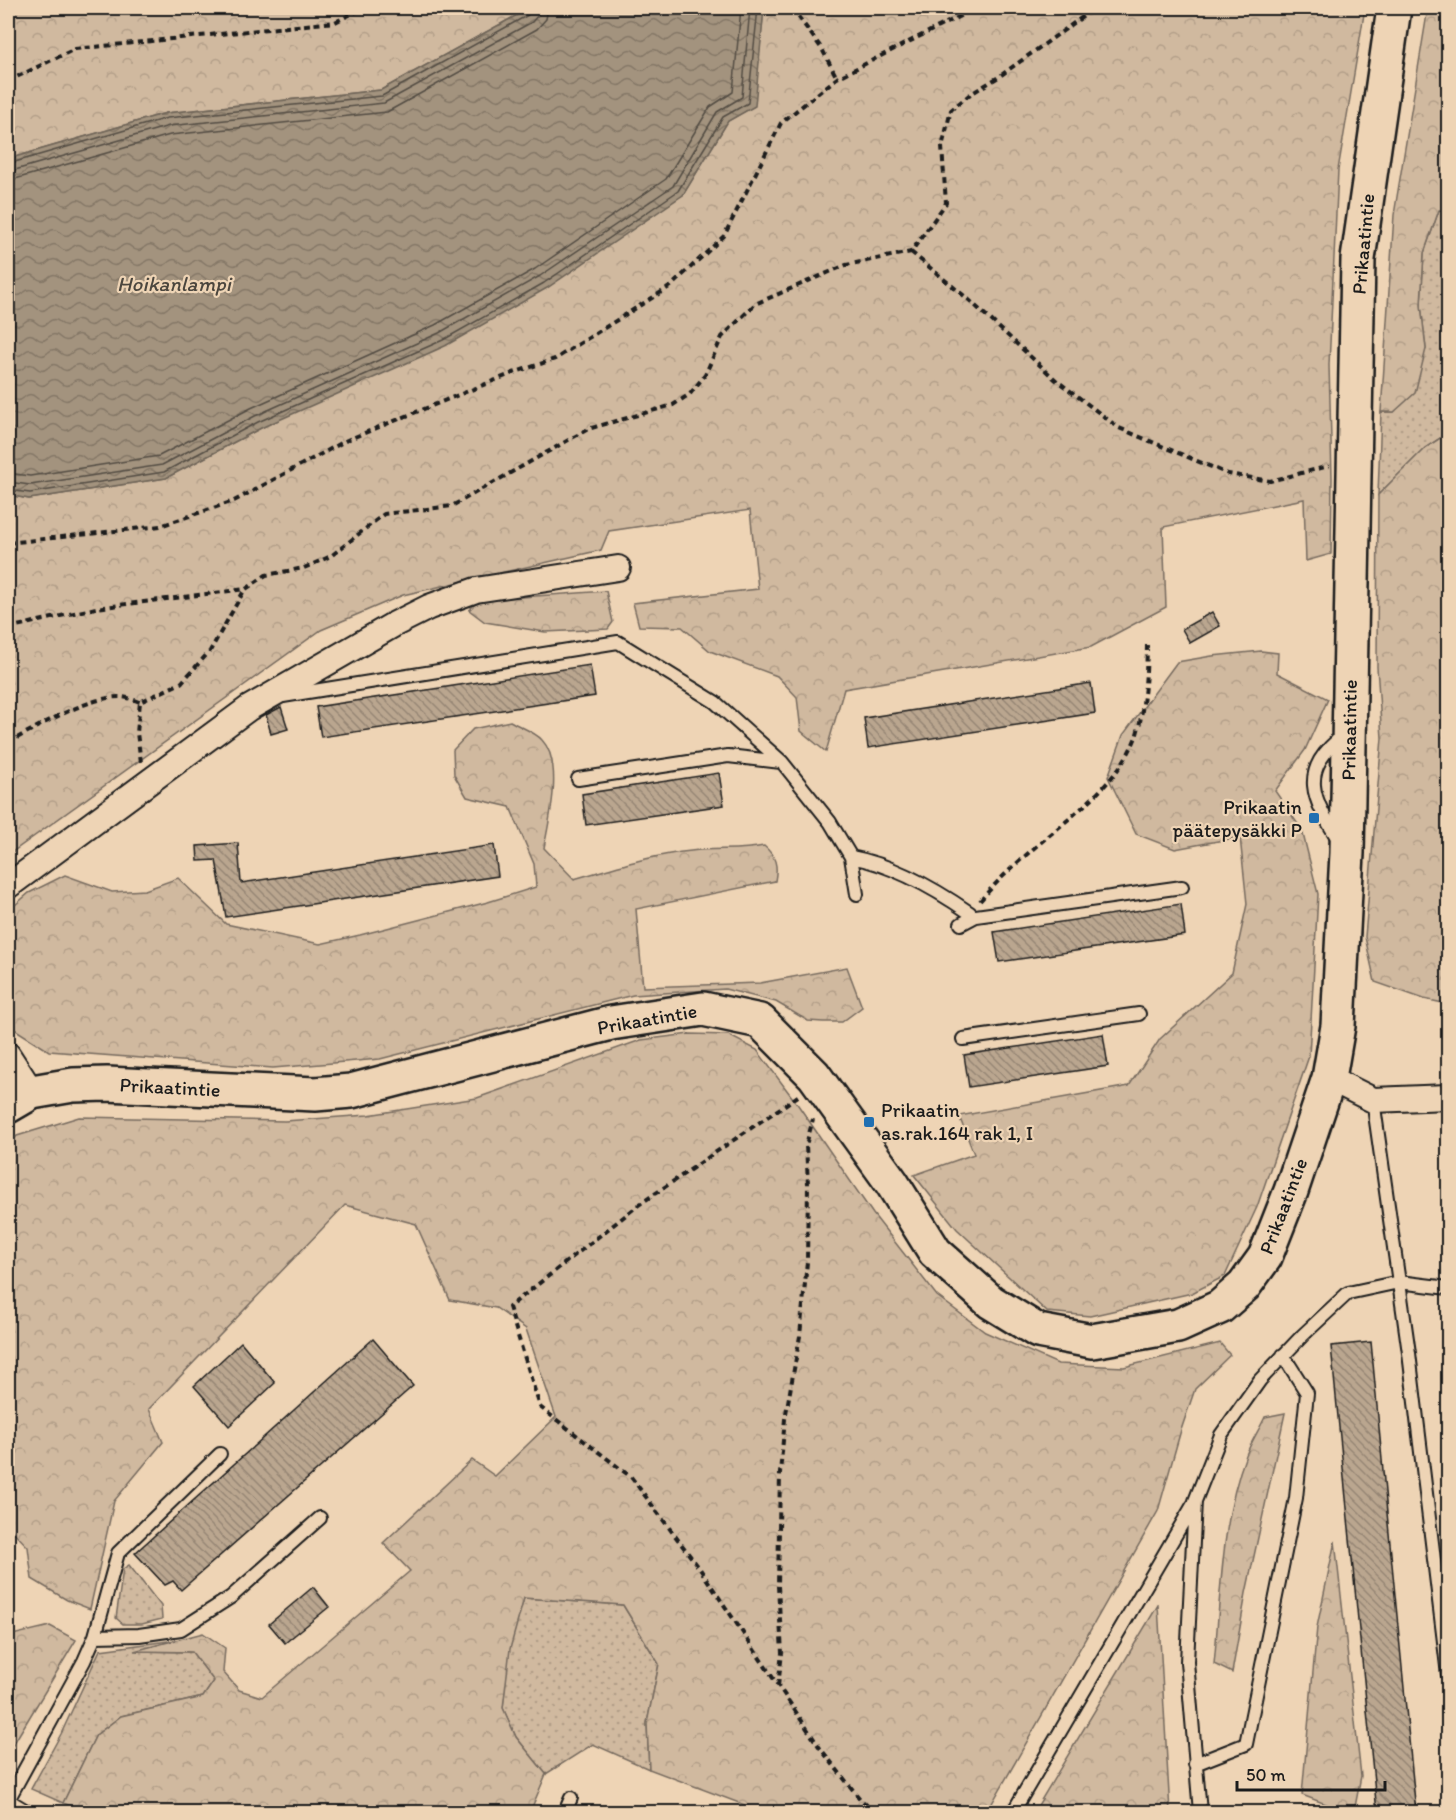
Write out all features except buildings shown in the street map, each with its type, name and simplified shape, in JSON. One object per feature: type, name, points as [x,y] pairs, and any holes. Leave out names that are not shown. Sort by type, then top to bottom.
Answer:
[{"type":"street","name":"Prikaatintie","points":[[20,1099],[73,1085],[107,1084],[315,1094],[351,1091],[611,1023],[703,1009],[760,1021],[818,1082],[892,1184],[935,1252],[991,1302],[1038,1331],[1092,1341],[1178,1326],[1220,1307],[1244,1286],[1265,1257],[1291,1191],[1329,1078],[1338,1026],[1347,853],[1358,259],[1394,8]]},
{"type":"street","points":[[8,886],[249,708],[393,625],[429,607],[476,591],[618,568]]},
{"type":"street","points":[[8,1055],[20,1099]]},
{"type":"street","points":[[1329,1078],[1373,1100],[1449,1097]]},
{"type":"lane","points":[[267,698],[618,642],[715,702],[782,762],[830,822],[851,857],[857,894]]},
{"type":"lane","points":[[578,779],[728,756],[782,762]]},
{"type":"lane","points":[[851,857],[870,861],[908,876],[941,893],[970,913]]},
{"type":"lane","points":[[961,924],[975,916],[1182,886]]},
{"type":"lane","points":[[963,1038],[1139,1014]]},
{"type":"lane","points":[[1373,1100],[1399,1282],[1449,1675]]},
{"type":"lane","points":[[1013,1812],[1195,1501],[1221,1435],[1260,1380],[1348,1293],[1399,1282],[1449,1288]]},
{"type":"lane","points":[[1196,1764],[1246,1744],[1296,1498],[1307,1393],[1283,1355]]},
{"type":"lane","points":[[28,1812],[8,1800],[84,1661],[95,1636],[118,1552],[220,1454]]},
{"type":"lane","points":[[1195,1501],[1187,1662],[1200,1812]]},
{"type":"lane","points":[[95,1636],[139,1635],[181,1629],[231,1597],[320,1518]]},
{"type":"lane","points":[[565,1812],[571,1798]]},
{"type":"path","points":[[8,81],[75,49],[335,22],[364,8]]},
{"type":"path","points":[[792,8],[822,49],[837,78]]},
{"type":"path","points":[[8,543],[160,526],[234,501],[347,440],[555,359],[671,286],[723,236],[781,123],[837,78],[976,8]]},
{"type":"path","points":[[8,743],[44,723],[92,702],[123,697],[140,702],[181,683],[210,651],[246,589],[266,575],[304,568],[331,556],[384,514],[452,506],[588,429],[673,405],[690,394],[705,375],[722,337],[755,304],[846,265],[911,252],[946,203],[942,147],[951,110],[969,95],[997,78],[1095,8]]},
{"type":"path","points":[[911,252],[968,299],[1056,380],[1119,428],[1228,474],[1270,481],[1354,459]]},
{"type":"path","points":[[8,628],[96,608],[246,589]]},
{"type":"path","points":[[970,913],[1014,864],[1095,797],[1118,771],[1136,735],[1144,688],[1147,642]]},
{"type":"path","points":[[140,702],[137,734],[144,786]]},
{"type":"path","points":[[818,1082],[640,1204],[509,1307],[540,1407],[631,1477],[700,1569],[820,1748],[860,1799],[874,1812]]},
{"type":"path","points":[[778,1686],[782,1653],[778,1586],[780,1473],[785,1419],[800,1336],[807,1262],[806,1145],[815,1113],[818,1082]]},
{"type":"green space","points":[[8,8],[530,8],[381,90],[166,113],[8,159]]},
{"type":"green space","points":[[764,8],[1365,8],[1338,170],[1329,365],[1332,478],[1331,554],[1306,561],[1304,499],[1163,527],[1166,607],[1091,647],[844,689],[826,752],[801,731],[797,697],[777,676],[710,651],[682,627],[639,626],[633,603],[758,589],[750,510],[609,531],[601,550],[403,595],[321,630],[8,855],[8,495],[29,499],[166,478],[683,195],[728,121],[754,106]]},
{"type":"green space","points":[[1428,8],[1448,8],[1448,211],[1439,210],[1424,253],[1421,305],[1426,349],[1415,393],[1394,412],[1381,412],[1394,215]]},
{"type":"green space","points":[[1439,210],[1448,211],[1448,433],[1425,448],[1378,495],[1381,412],[1394,412],[1426,349],[1421,305],[1424,253]]},
{"type":"green space","points":[[1448,433],[1448,1004],[1424,999],[1375,982],[1365,937],[1382,738],[1377,667],[1378,495],[1425,448]]},
{"type":"green space","points":[[606,591],[613,622],[608,629],[545,632],[485,622],[469,610],[479,600]]},
{"type":"green space","points":[[1261,651],[1278,653],[1277,673],[1328,699],[1305,750],[1275,791],[1302,830],[1318,894],[1309,1056],[1257,1207],[1225,1276],[1192,1293],[1090,1316],[1047,1312],[957,1229],[914,1175],[974,1154],[959,1116],[1129,1086],[1160,1039],[1232,973],[1247,904],[1240,837],[1175,849],[1136,834],[1108,777],[1123,735],[1177,662]]},
{"type":"green space","points":[[510,721],[539,737],[549,750],[554,777],[544,848],[574,879],[647,859],[691,851],[764,846],[774,858],[775,881],[636,909],[643,987],[760,983],[847,967],[862,1007],[842,1022],[823,1022],[808,1021],[776,1002],[725,989],[633,995],[380,1059],[273,1068],[49,1051],[8,1025],[8,911],[29,893],[65,875],[112,892],[145,890],[178,878],[226,924],[320,944],[488,902],[536,887],[534,864],[510,807],[467,797],[454,775],[453,750],[473,729]]},
{"type":"green space","points":[[690,1034],[728,1035],[757,1050],[873,1214],[937,1296],[985,1332],[1058,1364],[1124,1367],[1220,1343],[1230,1355],[1195,1389],[1158,1511],[987,1812],[763,1812],[649,1769],[647,1723],[659,1664],[623,1605],[524,1598],[510,1649],[503,1708],[516,1737],[546,1774],[530,1812],[87,1812],[63,1803],[96,1735],[121,1716],[203,1697],[214,1681],[192,1652],[134,1651],[203,1633],[225,1648],[223,1672],[239,1690],[262,1697],[410,1571],[383,1543],[472,1460],[495,1476],[556,1417],[526,1329],[496,1308],[450,1300],[416,1224],[345,1205],[149,1409],[163,1442],[114,1501],[90,1609],[67,1600],[32,1579],[28,1547],[8,1526],[8,1145],[17,1136],[79,1117],[285,1121],[368,1115],[477,1098],[641,1040]]},
{"type":"green space","points":[[1285,1413],[1246,1593],[1232,1673],[1214,1664],[1223,1558],[1231,1505],[1246,1455],[1265,1417]]},
{"type":"green space","points":[[1335,1541],[1361,1776],[1354,1812],[1347,1812],[1302,1795],[1317,1627]]},
{"type":"green space","points":[[129,1565],[161,1606],[162,1619],[142,1624],[123,1624],[116,1618],[123,1569]]},
{"type":"green space","points":[[524,1598],[623,1605],[659,1664],[647,1723],[649,1769],[593,1744],[546,1774],[516,1737],[503,1708],[509,1649]]},
{"type":"green space","points":[[1158,1605],[1170,1812],[1034,1812]]},
{"type":"green space","points":[[50,1626],[76,1640],[8,1753],[8,1636]]},
{"type":"green space","points":[[176,1640],[137,1651],[192,1652],[214,1681],[203,1697],[121,1716],[96,1735],[63,1803],[31,1789],[61,1734],[100,1650]]},
{"type":"water","name":"Hoikanlampi","points":[[530,8],[764,8],[755,106],[728,121],[683,195],[547,288],[445,346],[261,428],[166,478],[29,499],[8,495],[8,159],[166,113],[381,90]]},
{"type":"place","name":"Prikaatin päätepysäkki P","points":[[1314,818]]},
{"type":"place","name":"Prikaatin as.rak.164 rak 1, I","points":[[869,1122]]}]
